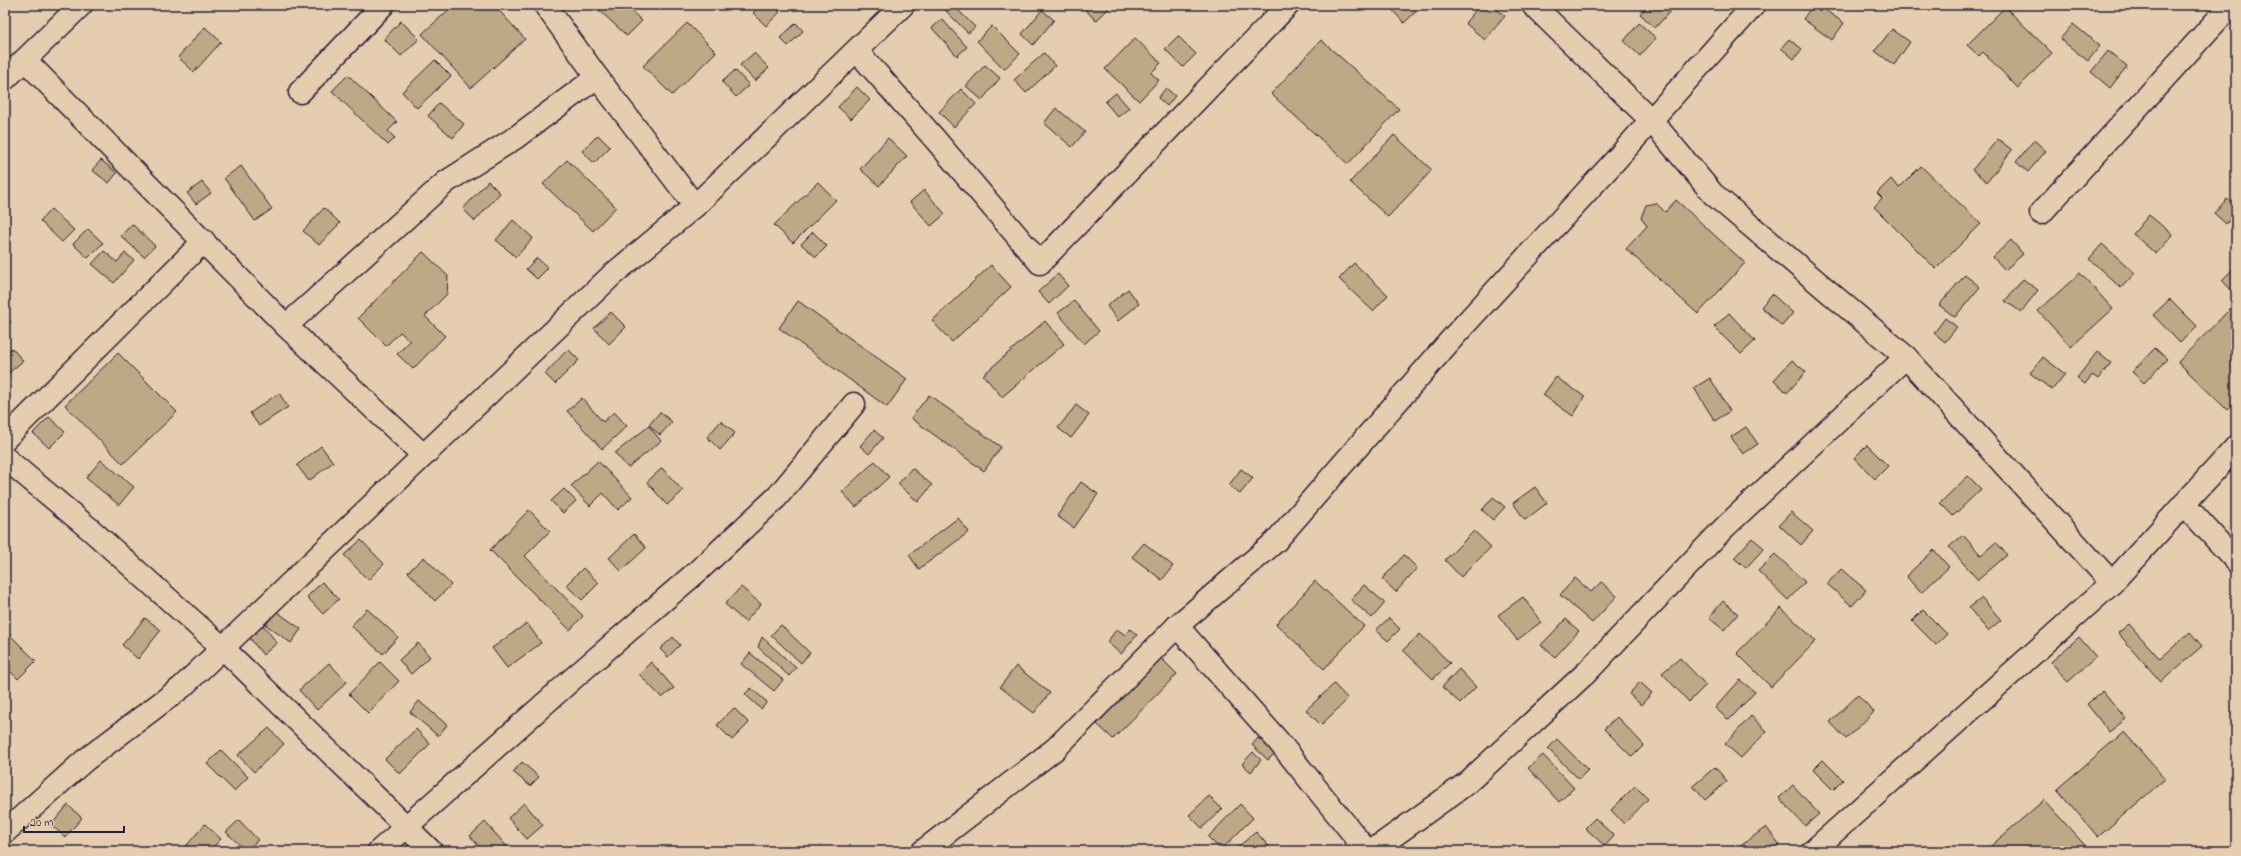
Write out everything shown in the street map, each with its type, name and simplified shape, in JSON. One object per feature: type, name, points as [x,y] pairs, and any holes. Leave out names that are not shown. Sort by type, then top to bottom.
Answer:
[{"type":"street","points":[[5,79],[81,5]]},
{"type":"street","points":[[300,92],[383,5]]},
{"type":"street","points":[[545,5],[597,77],[695,206]]},
{"type":"street","points":[[5,832],[84,761],[182,687],[612,275],[695,206],[903,5]]},
{"type":"street","points":[[857,51],[1040,262],[1288,5]]},
{"type":"street","points":[[1533,5],[1651,120],[1713,194],[1906,357],[2112,583]]},
{"type":"street","points":[[923,851],[1055,749],[1177,626],[1275,542],[1456,334],[1754,5]]},
{"type":"street","points":[[2041,213],[2231,5]]},
{"type":"street","points":[[25,60],[286,326],[423,455]]},
{"type":"street","points":[[286,326],[446,182],[516,138],[597,77]]},
{"type":"street","points":[[5,439],[204,241]]},
{"type":"street","points":[[1177,626],[1279,742],[1368,851],[1382,844],[1473,778],[1587,672],[1725,527],[1906,357]]},
{"type":"street","points":[[379,851],[405,826],[699,570],[777,497],[854,404]]},
{"type":"street","points":[[1813,851],[2112,583],[2236,447]]},
{"type":"street","points":[[5,458],[91,530],[223,648],[431,851]]},
{"type":"street","points":[[2184,504],[2236,561]]},
{"type":"building","points":[[454,5],[494,5],[525,39],[471,88],[422,34]]},
{"type":"building","points":[[602,5],[625,5],[642,21],[627,36],[598,9]]},
{"type":"building","points":[[761,5],[773,5],[780,12],[766,26],[753,13]]},
{"type":"building","points":[[940,5],[953,5],[975,27],[968,33]]},
{"type":"building","points":[[1112,5],[1096,21],[1082,6]]},
{"type":"building","points":[[1388,5],[1423,5],[1404,23]]},
{"type":"building","points":[[1480,5],[1491,5],[1505,16],[1485,40],[1465,23]]},
{"type":"building","points":[[1648,5],[1669,5],[1673,8],[1655,28],[1640,14]]},
{"type":"building","points":[[1813,5],[1818,5],[1844,23],[1832,40],[1803,19]]},
{"type":"building","points":[[2005,7],[2052,53],[2018,88],[1983,52],[1979,56],[1967,45]]},
{"type":"building","points":[[1042,10],[1054,20],[1033,45],[1022,34]]},
{"type":"building","points":[[942,19],[967,47],[957,56],[932,28]]},
{"type":"building","points":[[401,21],[419,39],[401,56],[384,39]]},
{"type":"building","points":[[687,23],[716,52],[672,95],[643,66]]},
{"type":"building","points":[[796,23],[803,31],[788,46],[780,38]]},
{"type":"building","points":[[1639,23],[1656,38],[1640,56],[1624,41]]},
{"type":"building","points":[[2073,24],[2100,46],[2088,61],[2060,39]]},
{"type":"building","points":[[992,26],[1020,54],[1004,69],[977,41]]},
{"type":"building","points":[[205,27],[221,42],[194,72],[178,57]]},
{"type":"building","points":[[1892,29],[1910,42],[1894,65],[1875,51]]},
{"type":"building","points":[[1178,36],[1196,54],[1183,67],[1165,49]]},
{"type":"building","points":[[1135,38],[1161,63],[1151,73],[1159,80],[1139,101],[1105,69]]},
{"type":"building","points":[[1789,39],[1802,49],[1794,59],[1781,48]]},
{"type":"building","points":[[1321,40],[1399,109],[1348,164],[1271,94]]},
{"type":"building","points":[[2108,51],[2127,66],[2110,88],[2091,72]]},
{"type":"building","points":[[754,53],[769,68],[755,81],[740,65]]},
{"type":"building","points":[[1044,53],[1055,66],[1026,93],[1014,80]]},
{"type":"building","points":[[435,60],[451,76],[417,108],[402,92]]},
{"type":"building","points":[[985,65],[1000,78],[982,100],[966,86]]},
{"type":"building","points":[[735,70],[749,85],[736,97],[722,82]]},
{"type":"building","points":[[348,75],[397,122],[388,131],[395,138],[388,145],[332,91]]},
{"type":"building","points":[[857,87],[870,100],[851,119],[838,107]]},
{"type":"building","points":[[1166,88],[1175,96],[1167,106],[1158,98]]},
{"type":"building","points":[[961,89],[976,104],[954,127],[939,112]]},
{"type":"building","points":[[1116,93],[1129,108],[1118,117],[1105,102]]},
{"type":"building","points":[[439,103],[464,124],[453,138],[428,116]]},
{"type":"building","points":[[1056,108],[1085,132],[1072,147],[1044,123]]},
{"type":"building","points":[[598,135],[610,147],[594,163],[582,151]]},
{"type":"building","points":[[1394,135],[1432,170],[1388,217],[1350,182]]},
{"type":"building","points":[[888,138],[907,156],[879,186],[860,169]]},
{"type":"building","points":[[1998,139],[2012,150],[1987,182],[1972,170]]},
{"type":"building","points":[[2034,140],[2046,151],[2028,172],[2016,162]]},
{"type":"building","points":[[101,160],[117,173],[109,183],[92,170]]},
{"type":"building","points":[[567,160],[616,207],[593,231],[543,184]]},
{"type":"building","points":[[241,166],[272,209],[255,221],[224,178]]},
{"type":"building","points":[[1921,166],[1981,224],[1936,269],[1874,207],[1882,198],[1877,193],[1891,179],[1899,188]]},
{"type":"building","points":[[488,181],[500,193],[475,221],[463,209]]},
{"type":"building","points":[[202,182],[211,193],[196,204],[187,193]]},
{"type":"building","points":[[818,182],[836,200],[793,243],[774,225]]},
{"type":"building","points":[[924,190],[945,214],[931,226],[910,202]]},
{"type":"building","points":[[2227,199],[2233,204],[2236,201],[2236,213],[2226,224],[2214,213]]},
{"type":"building","points":[[1676,200],[1745,263],[1698,314],[1626,249],[1647,226],[1641,218],[1646,205],[1656,203],[1665,212]]},
{"type":"building","points":[[324,208],[340,223],[319,245],[303,231]]},
{"type":"building","points":[[51,209],[74,230],[62,242],[40,221]]},
{"type":"building","points":[[2149,215],[2173,235],[2156,254],[2133,234]]},
{"type":"building","points":[[513,220],[533,238],[516,257],[496,240]]},
{"type":"building","points":[[132,224],[155,246],[144,257],[121,236]]},
{"type":"building","points":[[88,229],[103,243],[88,258],[73,244]]},
{"type":"building","points":[[813,232],[827,246],[816,257],[801,244]]},
{"type":"building","points":[[2011,240],[2023,254],[2005,270],[1993,257]]},
{"type":"building","points":[[2102,244],[2135,273],[2121,288],[2089,259]]},
{"type":"building","points":[[104,251],[117,262],[125,253],[134,260],[114,283],[92,264]]},
{"type":"building","points":[[423,252],[448,276],[447,294],[425,316],[445,336],[413,369],[397,354],[410,341],[400,332],[386,346],[358,318]]},
{"type":"building","points":[[537,258],[548,268],[537,279],[526,269]]},
{"type":"building","points":[[1354,263],[1388,295],[1373,311],[1339,279]]},
{"type":"building","points":[[991,265],[1011,287],[952,342],[932,321]]},
{"type":"building","points":[[2236,266],[2236,289],[2233,292],[2222,280]]},
{"type":"building","points":[[2080,273],[2113,309],[2071,347],[2038,311]]},
{"type":"building","points":[[1058,274],[1068,286],[1049,304],[1038,292]]},
{"type":"building","points":[[1965,275],[1980,287],[1955,317],[1939,305]]},
{"type":"building","points":[[2023,279],[2038,290],[2021,312],[2005,301]]},
{"type":"building","points":[[1128,289],[1139,304],[1118,321],[1107,306]]},
{"type":"building","points":[[1772,294],[1793,313],[1782,326],[1761,307]]},
{"type":"building","points":[[2170,299],[2197,326],[2180,343],[2153,315]]},
{"type":"building","points":[[798,301],[907,379],[887,407],[779,328]]},
{"type":"building","points":[[1074,301],[1099,331],[1084,344],[1058,313]]},
{"type":"building","points":[[2231,308],[2236,313],[2236,401],[2227,410],[2178,362]]},
{"type":"building","points":[[611,312],[626,327],[609,344],[594,328]]},
{"type":"building","points":[[1729,313],[1755,341],[1741,354],[1714,327]]},
{"type":"building","points":[[5,316],[11,322],[5,328]]},
{"type":"building","points":[[1945,318],[1957,327],[1945,342],[1934,333]]},
{"type":"building","points":[[1045,321],[1064,344],[1002,397],[983,375]]},
{"type":"building","points":[[12,348],[23,361],[5,376],[5,354]]},
{"type":"building","points":[[2155,348],[2167,359],[2144,383],[2132,372]]},
{"type":"building","points":[[568,349],[579,360],[555,384],[545,374]]},
{"type":"building","points":[[2097,352],[2111,363],[2098,379],[2092,375],[2085,384],[2077,378]]},
{"type":"building","points":[[118,353],[177,412],[123,464],[65,405]]},
{"type":"building","points":[[2043,357],[2065,374],[2052,390],[2030,373]]},
{"type":"building","points":[[1792,360],[1806,372],[1787,393],[1774,380]]},
{"type":"building","points":[[1556,377],[1585,397],[1573,416],[1543,395]]},
{"type":"building","points":[[1710,378],[1730,411],[1715,421],[1694,388]]},
{"type":"building","points":[[279,393],[288,407],[259,426],[250,413]]},
{"type":"building","points":[[929,395],[1001,447],[984,471],[911,418]]},
{"type":"building","points":[[582,398],[603,422],[614,412],[627,426],[602,449],[567,411]]},
{"type":"building","points":[[1076,405],[1089,415],[1071,438],[1058,428]]},
{"type":"building","points":[[660,412],[672,422],[660,435],[649,425]]},
{"type":"building","points":[[49,417],[65,432],[49,448],[33,433]]},
{"type":"building","points":[[721,421],[735,433],[720,450],[707,437]]},
{"type":"building","points":[[649,426],[661,441],[628,468],[615,453]]},
{"type":"building","points":[[1746,427],[1758,444],[1743,454],[1731,437]]},
{"type":"building","points":[[874,430],[883,438],[869,454],[860,446]]},
{"type":"building","points":[[1867,445],[1888,466],[1875,479],[1854,458]]},
{"type":"building","points":[[321,446],[333,462],[309,481],[297,465]]},
{"type":"building","points":[[101,460],[134,487],[119,505],[86,478]]},
{"type":"building","points":[[598,461],[632,497],[618,510],[603,493],[590,506],[571,486]]},
{"type":"building","points":[[875,461],[889,477],[856,507],[842,492]]},
{"type":"building","points":[[662,468],[683,491],[667,505],[647,482]]},
{"type":"building","points":[[912,468],[932,485],[918,502],[898,484]]},
{"type":"building","points":[[1241,469],[1253,478],[1240,494],[1229,485]]},
{"type":"building","points":[[1968,476],[1981,489],[1953,516],[1940,503]]},
{"type":"building","points":[[1081,482],[1098,494],[1074,528],[1057,516]]},
{"type":"building","points":[[1535,487],[1547,503],[1525,520],[1513,503]]},
{"type":"building","points":[[564,489],[576,501],[563,513],[551,501]]},
{"type":"building","points":[[1493,497],[1505,507],[1493,520],[1482,510]]},
{"type":"building","points":[[529,510],[550,531],[525,556],[583,616],[570,630],[490,550]]},
{"type":"building","points":[[1791,512],[1813,531],[1801,545],[1779,525]]},
{"type":"building","points":[[958,518],[969,532],[919,569],[909,555]]},
{"type":"building","points":[[1474,531],[1491,547],[1461,577],[1445,560]]},
{"type":"building","points":[[634,534],[646,548],[621,571],[609,558]]},
{"type":"building","points":[[1963,535],[1981,555],[1996,542],[2007,555],[1978,580],[1949,547]]},
{"type":"building","points":[[1752,538],[1764,548],[1746,568],[1734,558]]},
{"type":"building","points":[[361,540],[384,564],[368,580],[344,555]]},
{"type":"building","points":[[1144,543],[1173,566],[1162,580],[1132,557]]},
{"type":"building","points":[[1934,550],[1949,567],[1921,593],[1906,576]]},
{"type":"building","points":[[1775,554],[1805,582],[1788,600],[1758,571]]},
{"type":"building","points":[[1404,555],[1417,568],[1396,592],[1382,579]]},
{"type":"building","points":[[424,557],[451,585],[435,601],[408,572]]},
{"type":"building","points":[[583,568],[599,583],[582,600],[566,585]]},
{"type":"building","points":[[1841,569],[1866,590],[1852,606],[1827,584]]},
{"type":"building","points":[[1575,578],[1591,592],[1601,582],[1617,596],[1592,623],[1560,595]]},
{"type":"building","points":[[1315,581],[1364,626],[1324,669],[1276,624]]},
{"type":"building","points":[[322,582],[339,599],[323,614],[307,597]]},
{"type":"building","points":[[1364,585],[1385,603],[1372,618],[1351,600]]},
{"type":"building","points":[[741,587],[761,604],[745,622],[725,604]]},
{"type":"building","points":[[1523,597],[1541,622],[1517,640],[1498,615]]},
{"type":"building","points":[[1982,598],[2001,620],[1988,631],[1969,608]]},
{"type":"building","points":[[1723,601],[1738,614],[1724,630],[1709,618]]},
{"type":"building","points":[[1781,608],[1816,641],[1771,687],[1737,653]]},
{"type":"building","points":[[367,609],[398,637],[383,654],[351,626]]},
{"type":"building","points":[[1923,610],[1947,634],[1936,645],[1912,621]]},
{"type":"building","points":[[276,611],[301,629],[291,643],[266,625]]},
{"type":"building","points":[[145,618],[161,630],[138,659],[122,645]]},
{"type":"building","points":[[1389,618],[1400,629],[1388,641],[1376,630]]},
{"type":"building","points":[[1566,619],[1579,631],[1555,657],[1541,645]]},
{"type":"building","points":[[260,621],[277,643],[263,655],[246,633]]},
{"type":"building","points":[[527,623],[541,643],[507,668],[492,648]]},
{"type":"building","points":[[2129,624],[2160,659],[2190,632],[2202,646],[2161,682],[2118,633]]},
{"type":"building","points":[[781,625],[810,653],[801,663],[771,635]]},
{"type":"building","points":[[1117,629],[1125,635],[1130,629],[1137,635],[1121,654],[1107,642]]},
{"type":"building","points":[[8,633],[36,661],[18,679],[5,666],[5,636]]},
{"type":"building","points":[[1420,634],[1450,663],[1433,679],[1403,650]]},
{"type":"building","points":[[673,637],[680,645],[668,657],[660,649]]},
{"type":"building","points":[[762,637],[796,668],[789,676],[758,647]]},
{"type":"building","points":[[2079,637],[2096,657],[2068,682],[2051,662]]},
{"type":"building","points":[[418,643],[430,657],[411,674],[399,660]]},
{"type":"building","points":[[750,653],[783,680],[774,691],[741,664]]},
{"type":"building","points":[[1161,658],[1177,674],[1113,739],[1097,724]]},
{"type":"building","points":[[1680,658],[1706,685],[1689,702],[1662,673]]},
{"type":"building","points":[[380,662],[399,681],[368,713],[349,694]]},
{"type":"building","points":[[651,662],[674,688],[662,698],[639,674]]},
{"type":"building","points":[[329,663],[347,682],[317,710],[299,690]]},
{"type":"building","points":[[1016,666],[1050,693],[1034,713],[1000,687]]},
{"type":"building","points":[[1459,669],[1476,687],[1460,703],[1442,687]]},
{"type":"building","points":[[1740,680],[1755,692],[1729,720],[1715,708]]},
{"type":"building","points":[[1640,682],[1652,693],[1641,705],[1629,694]]},
{"type":"building","points":[[1334,684],[1348,699],[1321,725],[1306,710]]},
{"type":"building","points":[[751,688],[767,702],[761,709],[745,694]]},
{"type":"building","points":[[2103,691],[2126,719],[2109,732],[2087,704]]},
{"type":"building","points":[[1858,695],[1874,712],[1846,739],[1830,722]]},
{"type":"building","points":[[419,701],[447,725],[438,736],[410,712]]},
{"type":"building","points":[[734,708],[749,723],[732,740],[717,725]]},
{"type":"building","points":[[1751,716],[1767,731],[1741,758],[1725,744]]},
{"type":"building","points":[[1617,717],[1644,745],[1632,757],[1604,729]]},
{"type":"building","points":[[269,728],[284,744],[254,772],[238,755]]},
{"type":"building","points":[[416,729],[430,744],[400,774],[385,759]]},
{"type":"building","points":[[2124,732],[2165,779],[2098,837],[2057,789]]},
{"type":"building","points":[[1258,738],[1275,753],[1268,760],[1252,745]]},
{"type":"building","points":[[1557,739],[1588,770],[1579,779],[1548,749]]},
{"type":"building","points":[[221,750],[248,777],[234,791],[207,764]]},
{"type":"building","points":[[1253,752],[1261,760],[1251,772],[1242,764]]},
{"type":"building","points":[[1543,755],[1574,788],[1559,802],[1528,768]]},
{"type":"building","points":[[1823,760],[1843,780],[1833,790],[1813,770]]},
{"type":"building","points":[[522,762],[539,777],[530,786],[513,772]]},
{"type":"building","points":[[1715,767],[1727,781],[1705,800],[1693,786]]},
{"type":"building","points":[[1793,785],[1819,814],[1805,826],[1779,798]]},
{"type":"building","points":[[1635,786],[1648,799],[1624,824],[1611,810]]},
{"type":"building","points":[[1209,796],[1222,809],[1202,828],[1189,815]]},
{"type":"building","points":[[2044,800],[2090,851],[1985,851]]},
{"type":"building","points":[[524,803],[543,825],[527,839],[508,818]]},
{"type":"building","points":[[1240,804],[1253,818],[1221,850],[1208,837]]},
{"type":"building","points":[[68,805],[82,818],[65,837],[51,825]]},
{"type":"building","points":[[1595,818],[1614,836],[1605,846],[1585,828]]},
{"type":"building","points":[[239,820],[258,840],[246,851],[226,832]]},
{"type":"building","points":[[485,822],[511,851],[483,851],[470,836]]},
{"type":"building","points":[[205,824],[221,839],[209,851],[182,851]]},
{"type":"building","points":[[1766,827],[1780,845],[1772,851],[1734,851]]},
{"type":"building","points":[[1256,832],[1273,851],[1233,851]]},
{"type":"building","points":[[104,845],[110,851],[98,851]]}]
